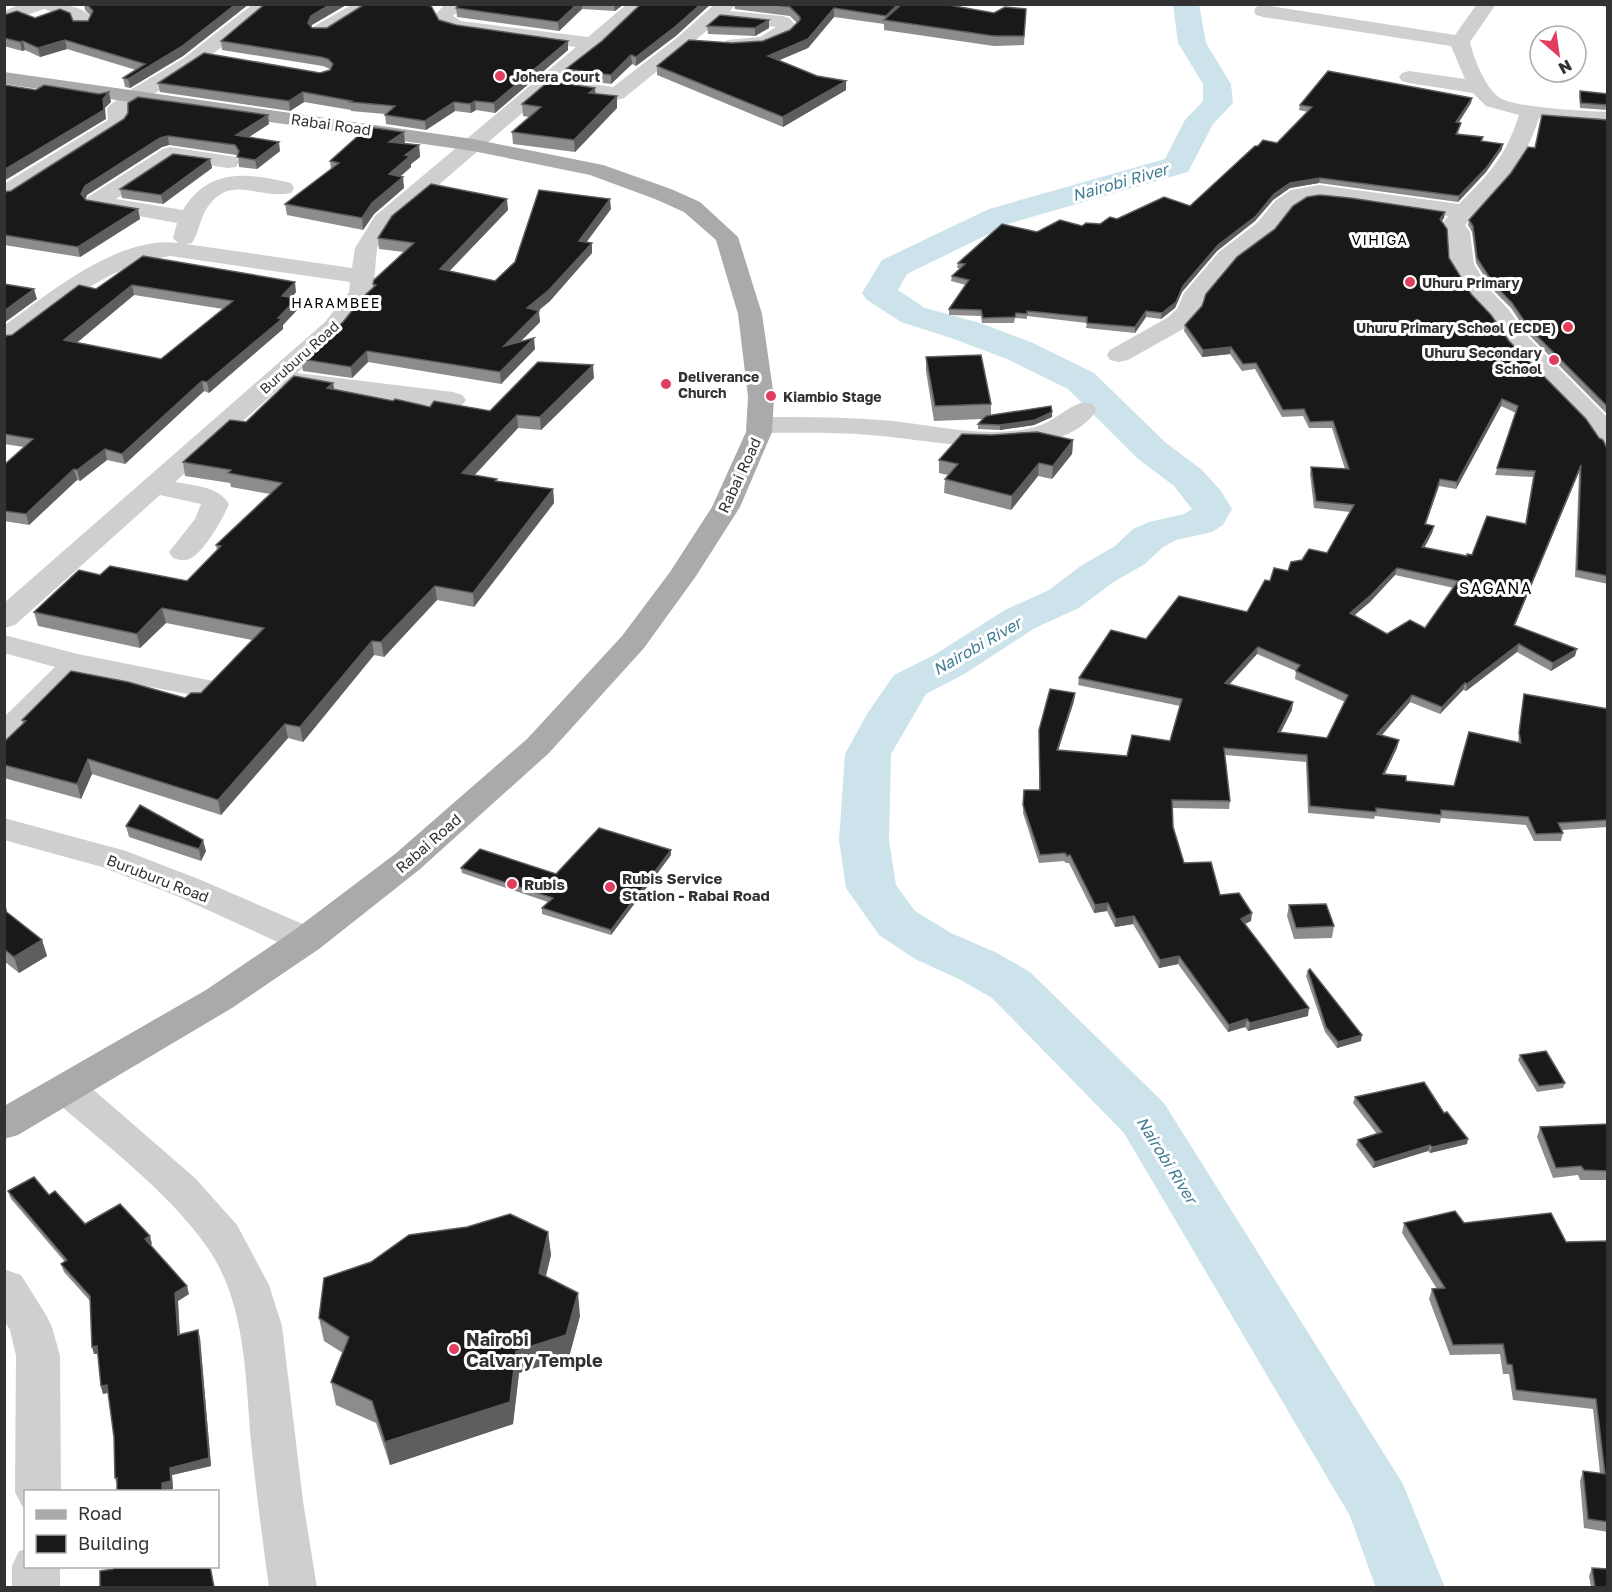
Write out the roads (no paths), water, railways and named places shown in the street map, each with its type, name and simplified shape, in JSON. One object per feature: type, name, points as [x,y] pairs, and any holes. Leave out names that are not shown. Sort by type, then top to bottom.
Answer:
[{"type":"main road","name":"Rabai Road","points":[[4,78],[473,145],[595,170],[663,194],[692,207],[728,237],[750,314],[761,397],[759,432],[744,470],[726,507],[682,576],[633,642],[538,746],[407,862],[306,940],[219,999],[4,1125]]},
{"type":"street","points":[[4,18],[39,4]]},
{"type":"street","points":[[48,4],[81,16],[84,19],[83,24]]},
{"type":"street","points":[[4,194],[118,122],[117,109],[201,54],[265,4]]},
{"type":"street","points":[[320,31],[368,4]]},
{"type":"street","name":"Buruburu Road","points":[[4,619],[342,319],[361,293],[366,248],[383,221],[639,4]]},
{"type":"street","points":[[426,7],[452,7]]},
{"type":"street","points":[[452,7],[443,16],[449,23],[458,26],[594,44]]},
{"type":"street","points":[[1479,7],[1460,42],[1462,53],[1474,78],[1491,101],[1518,110],[1608,118]]},
{"type":"street","points":[[545,84],[617,94],[721,10],[782,22],[789,27],[764,42],[685,41]]},
{"type":"street","points":[[1263,11],[1460,42]]},
{"type":"street","points":[[201,54],[224,58]]},
{"type":"street","points":[[1409,77],[1482,88]]},
{"type":"street","points":[[1531,110],[1523,135],[1504,171],[1489,188],[1471,202],[1466,212],[1452,225],[1459,232],[1462,264],[1480,294],[1500,315],[1518,341],[1595,419],[1608,438]]},
{"type":"street","points":[[190,218],[96,202],[170,153],[228,162]]},
{"type":"street","points":[[188,251],[184,236],[190,218],[198,203],[218,185],[228,183],[283,188]]},
{"type":"street","points":[[1119,355],[1176,323],[1188,311],[1192,298],[1227,257],[1265,228],[1283,206],[1299,195],[1319,192],[1349,195],[1466,212]]},
{"type":"street","points":[[4,338],[99,270],[125,257],[155,250],[188,251],[363,277]]},
{"type":"street","points":[[278,377],[367,391],[453,400]]},
{"type":"street","points":[[759,425],[869,427],[993,440],[1043,433],[1062,427],[1075,420],[1084,410]]},
{"type":"street","points":[[156,486],[205,496],[212,499],[215,504],[208,521],[183,552]]},
{"type":"street","points":[[4,644],[76,663],[203,688]]},
{"type":"street","points":[[4,736],[76,663]]},
{"type":"street","name":"Buruburu Road","points":[[4,829],[114,860],[189,888],[306,940]]},
{"type":"street","points":[[67,1089],[181,1189],[222,1236],[248,1285],[261,1326],[280,1501],[293,1587]]},
{"type":"street","points":[[6,1287],[31,1327],[38,1356],[38,1490]]},
{"type":"street","points":[[36,1568],[36,1587]]},
{"type":"waterway","name":"Nairobi River","points":[[1186,4],[1192,43],[1217,84],[1218,103],[1200,120],[1177,165],[1000,216],[894,267],[879,293],[913,315],[967,331],[1020,351],[1081,381],[1151,450],[1188,478],[1207,499],[1212,509],[1209,516],[1198,523],[1163,531],[1148,538],[1130,555],[1097,574],[1064,599],[1020,619],[950,664],[910,685],[890,714],[868,754],[864,840],[871,888],[897,923],[933,946],[978,966],[1011,985],[1144,1118],[1379,1505],[1411,1588]]},
{"type":"place","name":"Johera Court","points":[[500,76]]},
{"type":"place","name":"Uhuru Primary","points":[[1410,282]]},
{"type":"place","name":"Uhuru Primary School (ECDE)","points":[[1568,327]]},
{"type":"place","name":"Uhuru Secondary School","points":[[1554,360]]},
{"type":"place","name":"Deliverance Church","points":[[666,384]]},
{"type":"place","name":"Kiambio Stage","points":[[771,396]]},
{"type":"place","name":"Rubis","points":[[512,884]]},
{"type":"place","name":"Rubis Service Station - Rabai Road","points":[[610,887]]},
{"type":"place","name":"Nairobi Calvary Temple","points":[[454,1349]]},
{"type":"district","name":"VIHIGA","points":[[1380,239]]},
{"type":"district","name":"HARAMBEE","points":[[336,302]]},
{"type":"district","name":"SAGANA","points":[[1496,588]]}]
